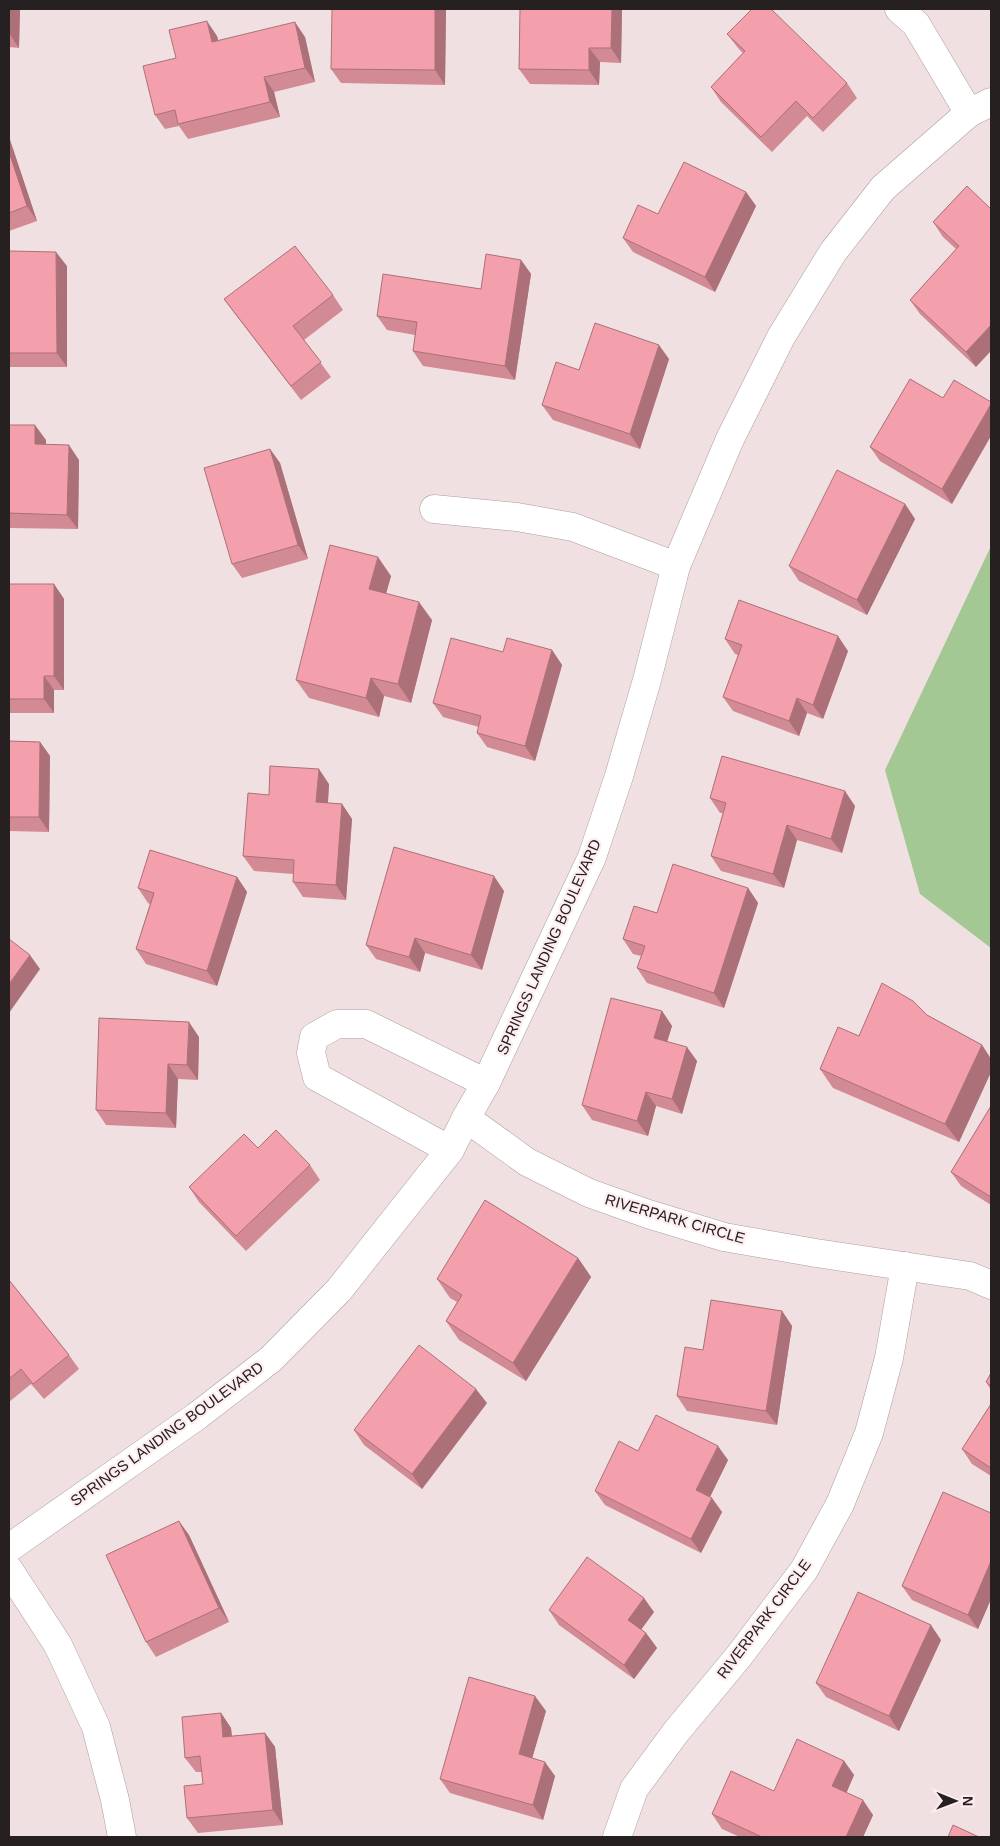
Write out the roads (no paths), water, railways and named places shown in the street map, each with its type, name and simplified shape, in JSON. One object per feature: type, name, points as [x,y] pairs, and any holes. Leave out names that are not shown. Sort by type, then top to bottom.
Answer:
[{"type":"street","points":[[899,9],[916,24],[980,108]]},
{"type":"street","name":"SPRINGS LANDING BOULEVARD","points":[[9,1548],[197,1416],[271,1358],[339,1290],[450,1150],[486,1083],[592,857],[619,776],[647,680],[676,566],[730,439],[781,337],[833,252],[883,188],[980,108]]},
{"type":"street","points":[[434,510],[517,517],[573,527],[676,566]]},
{"type":"street","points":[[450,1150],[317,1076],[311,1052],[314,1037],[338,1024],[366,1024],[486,1083]]},
{"type":"street","name":"RIVERPARK CIRCLE","points":[[466,1118],[527,1162],[589,1194],[648,1214],[724,1237],[970,1276],[991,1285]]},
{"type":"street","name":"RIVERPARK CIRCLE","points":[[617,1837],[634,1789],[676,1732],[739,1656],[804,1570],[840,1504],[869,1433],[889,1358],[905,1266]]},
{"type":"street","points":[[9,1570],[58,1645],[96,1727],[115,1800],[122,1837]]}]
